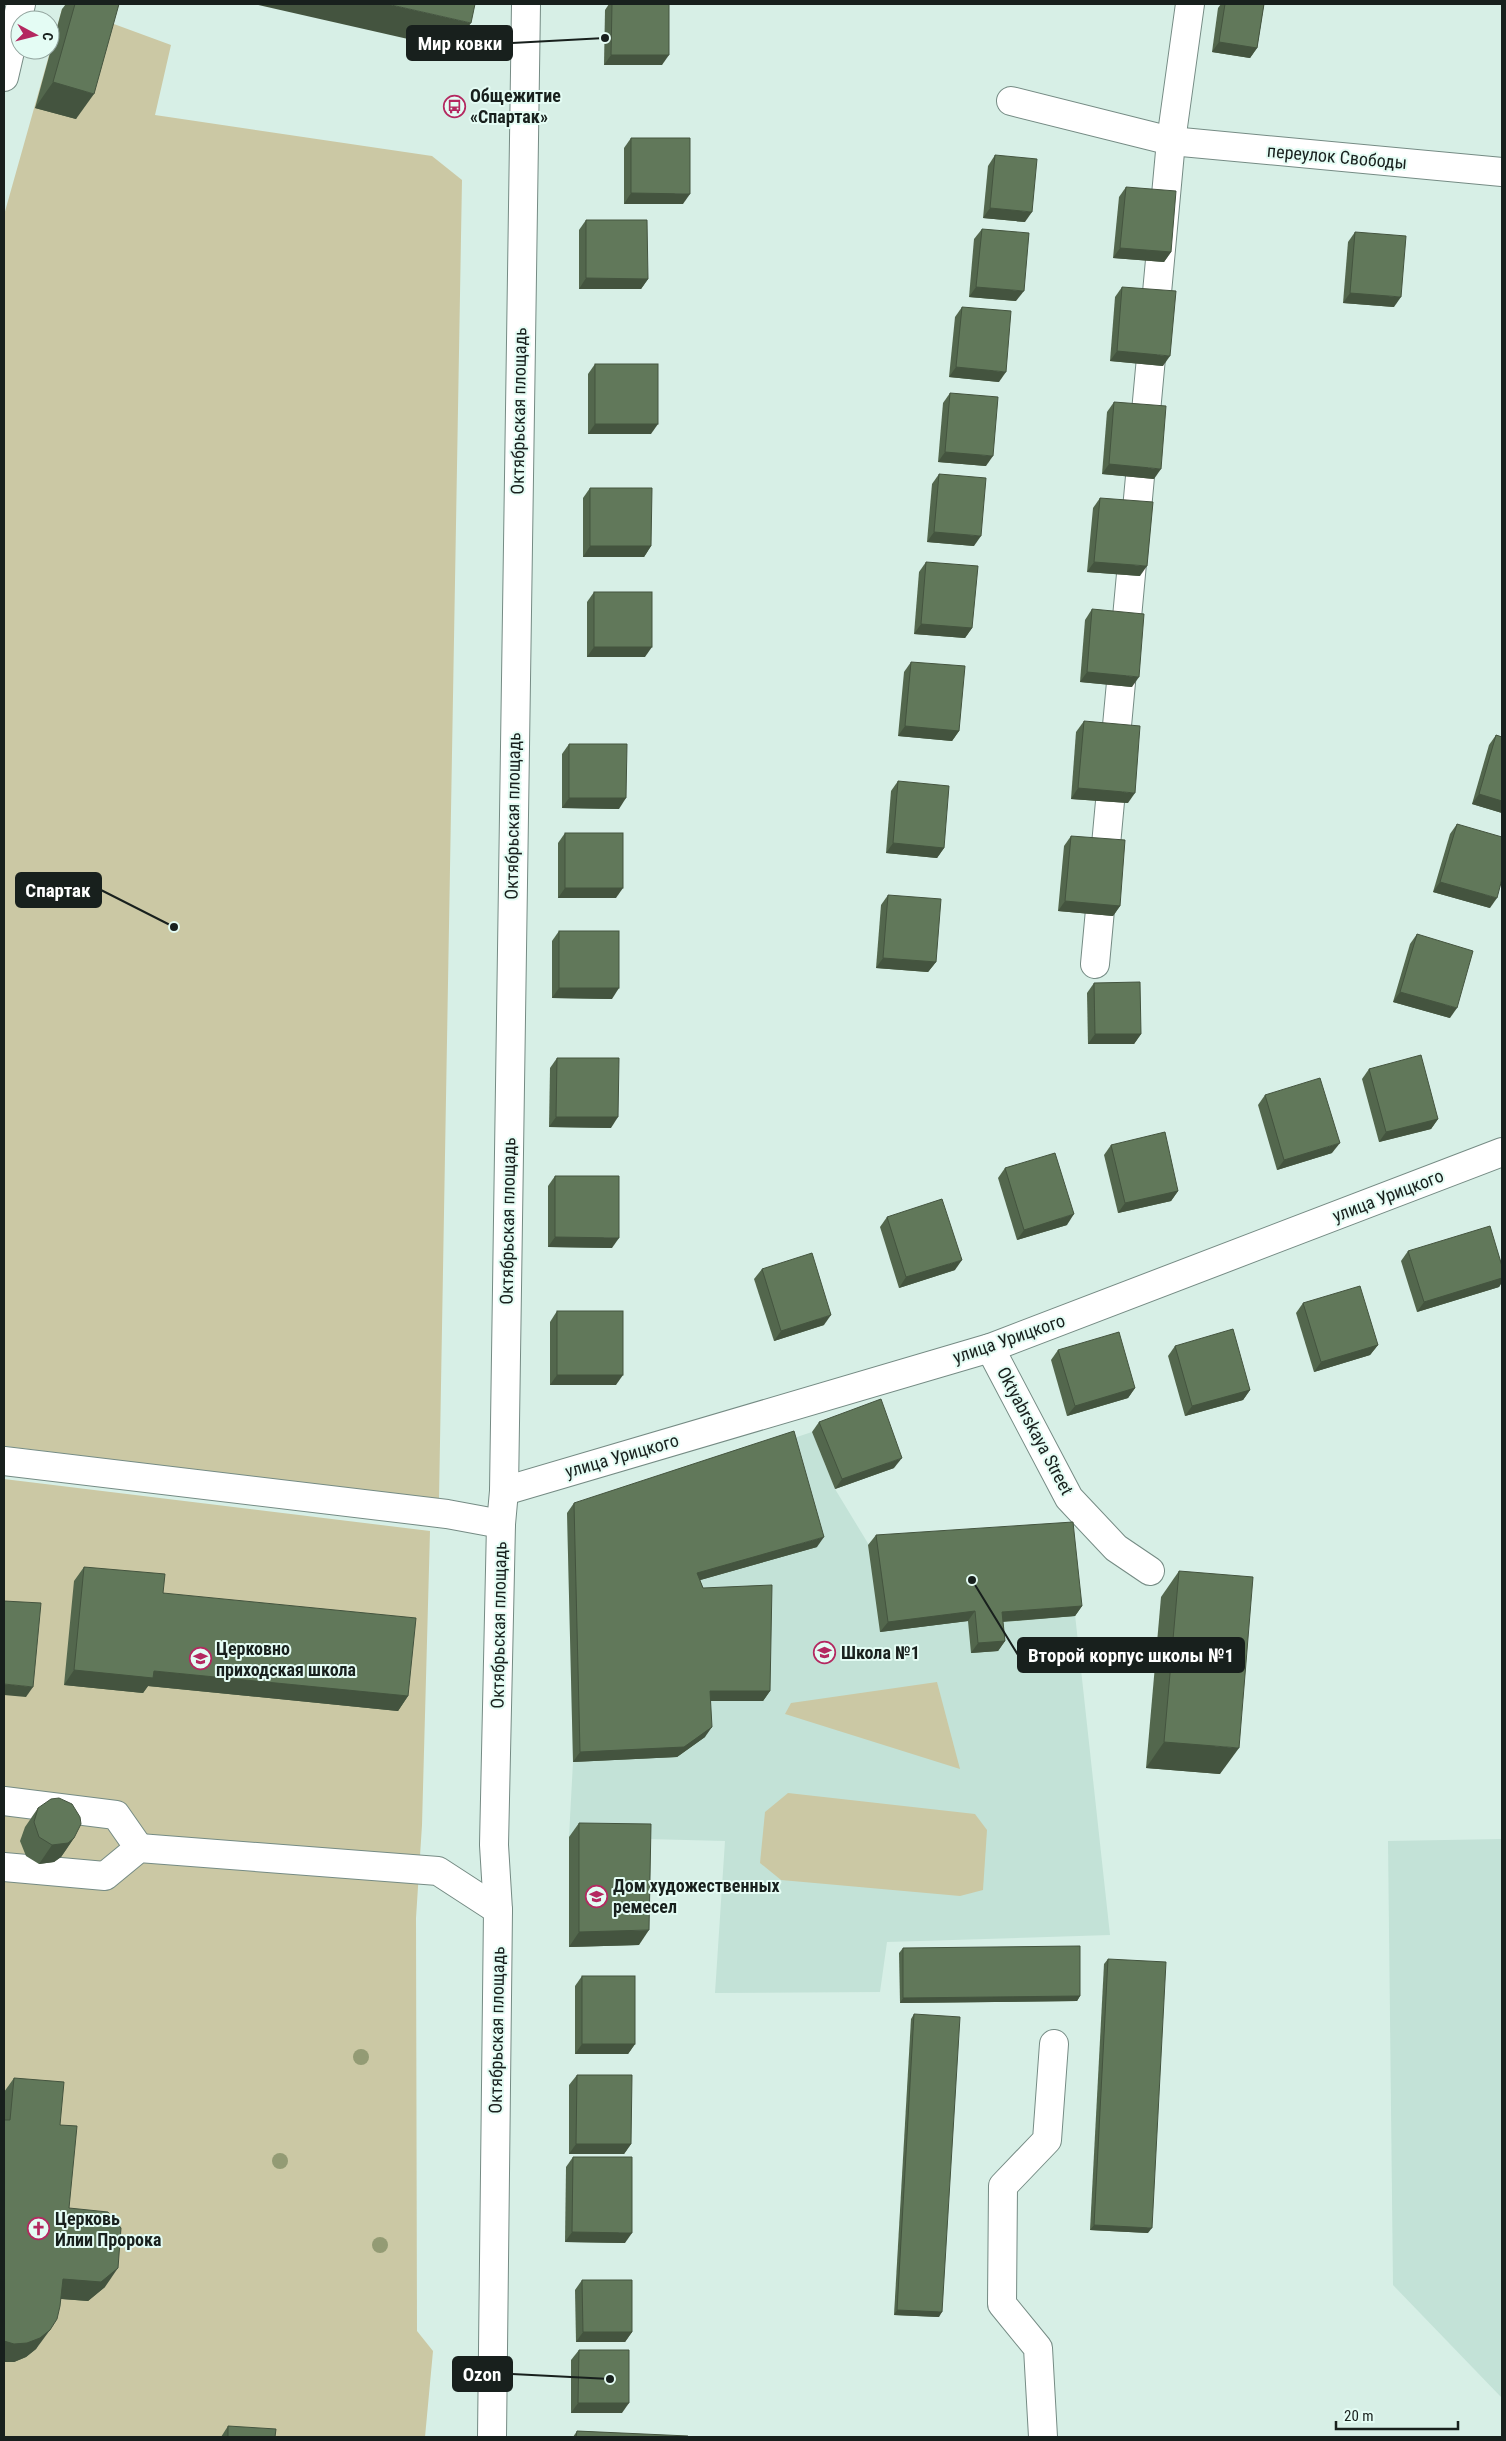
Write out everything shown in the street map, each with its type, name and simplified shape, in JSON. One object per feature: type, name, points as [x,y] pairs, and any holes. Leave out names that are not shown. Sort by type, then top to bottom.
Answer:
[{"type":"street","points":[[4,78],[21,4]]},
{"type":"street","name":"Октябрьская площадь","points":[[492,2437],[498,1910],[494,1845],[501,1524],[504,1490],[526,4]]},
{"type":"street","points":[[1095,964],[1171,141],[1190,4]]},
{"type":"street","name":"переулок Свободы","points":[[1011,101],[1171,141],[1502,172]]},
{"type":"street","name":"улица Урицкого","points":[[504,1490],[990,1348],[1502,1152]]},
{"type":"street","name":"Oktyabrskaya Street","points":[[990,1348],[1069,1498],[1116,1548],[1150,1571]]},
{"type":"street","points":[[4,1461],[447,1514],[501,1524]]},
{"type":"street","points":[[4,1801],[116,1815],[138,1848]]},
{"type":"street","points":[[4,1867],[105,1876],[138,1848],[438,1871],[498,1910]]},
{"type":"street","points":[[1043,2437],[1038,2348],[1002,2304],[1003,2186],[1047,2140],[1054,2044]]},
{"type":"shaded area","points":[[62,9],[103,20],[171,45],[155,115],[432,156],[462,180],[439,1500],[4,1446],[4,215],[48,60],[60,60],[60,16]]},
{"type":"shaded area","name":"Школа №1","points":[[812,1432],[835,1489],[869,1545],[1066,1532],[1110,1935],[887,1942],[880,1992],[715,1993],[725,1841],[569,1837],[573,1762],[567,1513]]},
{"type":"shaded area","points":[[4,1479],[430,1531],[422,1825],[416,1918],[417,2331],[433,2351],[425,2437],[4,2437]]},
{"type":"shaded area","points":[[937,1682],[960,1769],[785,1714],[791,1703]]},
{"type":"shaded area","points":[[788,1793],[975,1814],[987,1830],[983,1890],[960,1896],[781,1880],[760,1863],[765,1812]]},
{"type":"shaded area","points":[[1502,1839],[1502,2398],[1393,2285],[1388,1841]]},
{"type":"building","points":[[75,4],[119,4],[94,94],[53,82]]},
{"type":"building","points":[[387,4],[475,4],[471,23]]},
{"type":"building","points":[[612,4],[669,4],[669,55],[611,55]]},
{"type":"building","points":[[1225,4],[1264,4],[1257,48],[1219,42]]},
{"type":"building","points":[[631,138],[690,138],[690,194],[631,193]]},
{"type":"building","points":[[995,155],[1037,159],[1032,212],[990,208]]},
{"type":"building","points":[[1126,187],[1176,191],[1171,252],[1120,248]]},
{"type":"building","points":[[586,220],[647,220],[648,279],[586,278]]},
{"type":"building","points":[[982,229],[1029,233],[1024,291],[976,287]]},
{"type":"building","points":[[1355,232],[1406,236],[1401,297],[1350,293]]},
{"type":"building","points":[[1122,287],[1176,291],[1170,356],[1117,351]]},
{"type":"building","points":[[962,307],[1011,311],[1006,372],[956,367]]},
{"type":"building","points":[[595,364],[658,364],[658,424],[595,424]]},
{"type":"building","points":[[950,393],[998,397],[993,456],[945,452]]},
{"type":"building","points":[[1114,402],[1166,406],[1161,469],[1109,464]]},
{"type":"building","points":[[939,474],[986,478],[981,536],[934,532]]},
{"type":"building","points":[[590,488],[652,488],[651,546],[590,546]]},
{"type":"building","points":[[1100,498],[1153,502],[1147,566],[1094,562]]},
{"type":"building","points":[[926,562],[978,566],[972,628],[921,624]]},
{"type":"building","points":[[594,592],[652,592],[652,647],[594,647]]},
{"type":"building","points":[[1092,609],[1144,614],[1139,677],[1087,672]]},
{"type":"building","points":[[911,662],[965,666],[959,731],[905,726]]},
{"type":"building","points":[[1084,721],[1140,726],[1135,793],[1078,788]]},
{"type":"building","points":[[1496,735],[1502,737],[1502,801],[1479,794]]},
{"type":"building","points":[[569,744],[627,744],[626,798],[569,798]]},
{"type":"building","points":[[898,781],[949,786],[944,848],[893,843]]},
{"type":"building","points":[[1457,824],[1502,837],[1502,879],[1497,898],[1440,882]]},
{"type":"building","points":[[565,833],[623,833],[623,888],[565,888]]},
{"type":"building","points":[[1071,836],[1125,840],[1120,906],[1065,901]]},
{"type":"building","points":[[888,895],[941,899],[936,962],[883,958]]},
{"type":"building","points":[[559,931],[619,931],[619,988],[559,988]]},
{"type":"building","points":[[1417,934],[1473,951],[1457,1008],[1400,992]]},
{"type":"building","points":[[1140,982],[1141,1034],[1095,1034],[1094,983]]},
{"type":"building","points":[[1421,1055],[1438,1119],[1386,1132],[1369,1069]]},
{"type":"building","points":[[557,1058],[619,1058],[618,1117],[556,1117]]},
{"type":"building","points":[[1320,1078],[1340,1143],[1284,1160],[1265,1095]]},
{"type":"building","points":[[1165,1132],[1178,1191],[1125,1203],[1111,1145]]},
{"type":"building","points":[[1055,1153],[1074,1214],[1024,1230],[1005,1168]]},
{"type":"building","points":[[555,1176],[619,1176],[619,1238],[555,1237]]},
{"type":"building","points":[[942,1199],[962,1260],[906,1277],[887,1217]]},
{"type":"building","points":[[1490,1226],[1502,1266],[1502,1278],[1424,1302],[1408,1251]]},
{"type":"building","points":[[812,1253],[831,1315],[781,1331],[762,1269]]},
{"type":"building","points":[[1360,1286],[1378,1345],[1321,1362],[1303,1303]]},
{"type":"building","points":[[557,1311],[623,1311],[623,1375],[557,1375]]},
{"type":"building","points":[[1233,1329],[1250,1390],[1192,1406],[1175,1346]]},
{"type":"building","points":[[1119,1332],[1135,1388],[1075,1406],[1058,1350]]},
{"type":"building","points":[[881,1399],[902,1458],[842,1479],[819,1422]]},
{"type":"building","points":[[794,1431],[824,1537],[697,1573],[703,1588],[772,1585],[770,1691],[710,1691],[712,1727],[684,1747],[580,1752],[574,1503]]},
{"type":"building","points":[[1073,1522],[1082,1606],[1002,1612],[1005,1641],[978,1643],[975,1611],[888,1622],[876,1535]]},
{"type":"building","points":[[84,1567],[165,1574],[163,1593],[416,1618],[408,1696],[154,1671],[153,1678],[74,1670]]},
{"type":"building","points":[[1179,1571],[1253,1577],[1239,1748],[1164,1742]]},
{"type":"building","points":[[4,1601],[41,1603],[33,1687],[4,1684]]},
{"type":"building","points":[[59,1798],[72,1804],[80,1817],[81,1824],[74,1838],[68,1843],[52,1845],[39,1837],[34,1822],[38,1808],[51,1799]]},
{"type":"building","points":[[579,1823],[651,1824],[649,1930],[579,1932]]},
{"type":"building","points":[[1080,1946],[1080,1996],[903,1998],[903,1948]]},
{"type":"building","points":[[1108,1959],[1166,1962],[1152,2228],[1094,2225]]},
{"type":"building","points":[[582,1976],[635,1976],[635,2044],[582,2044]]},
{"type":"building","points":[[914,2014],[960,2017],[942,2312],[897,2310]]},
{"type":"building","points":[[577,2075],[632,2075],[631,2144],[576,2144]]},
{"type":"building","name":"Церковь Илии Пророка","points":[[14,2078],[64,2082],[60,2125],[77,2126],[69,2208],[108,2212],[121,2228],[118,2268],[101,2282],[63,2279],[57,2319],[50,2330],[40,2338],[27,2343],[14,2344],[4,2341],[4,2120],[10,2120]]},
{"type":"building","points":[[573,2157],[632,2157],[632,2233],[572,2232]]},
{"type":"building","points":[[582,2280],[632,2280],[632,2332],[583,2332]]},
{"type":"building","points":[[579,2350],[629,2350],[629,2403],[578,2403]]},
{"type":"building","points":[[228,2426],[276,2429],[275,2437],[228,2437]]},
{"type":"building","points":[[577,2431],[688,2436],[688,2437],[576,2437]]},
{"type":"place","name":"Мир ковки","points":[[605,38]]},
{"type":"place","name":"Общежитие «Спартак»","points":[[454,106]]},
{"type":"place","name":"Спартак","points":[[174,927]]},
{"type":"place","name":"Второй корпус школы №1","points":[[972,1580]]},
{"type":"place","name":"Школа №1","points":[[825,1653]]},
{"type":"place","name":"Церковно приходская школа","points":[[200,1659]]},
{"type":"place","name":"Дом художественных ремесел","points":[[597,1896]]},
{"type":"place","name":"Церковь Илии Пророка","points":[[39,2229]]},
{"type":"place","name":"Ozon","points":[[610,2379]]}]
